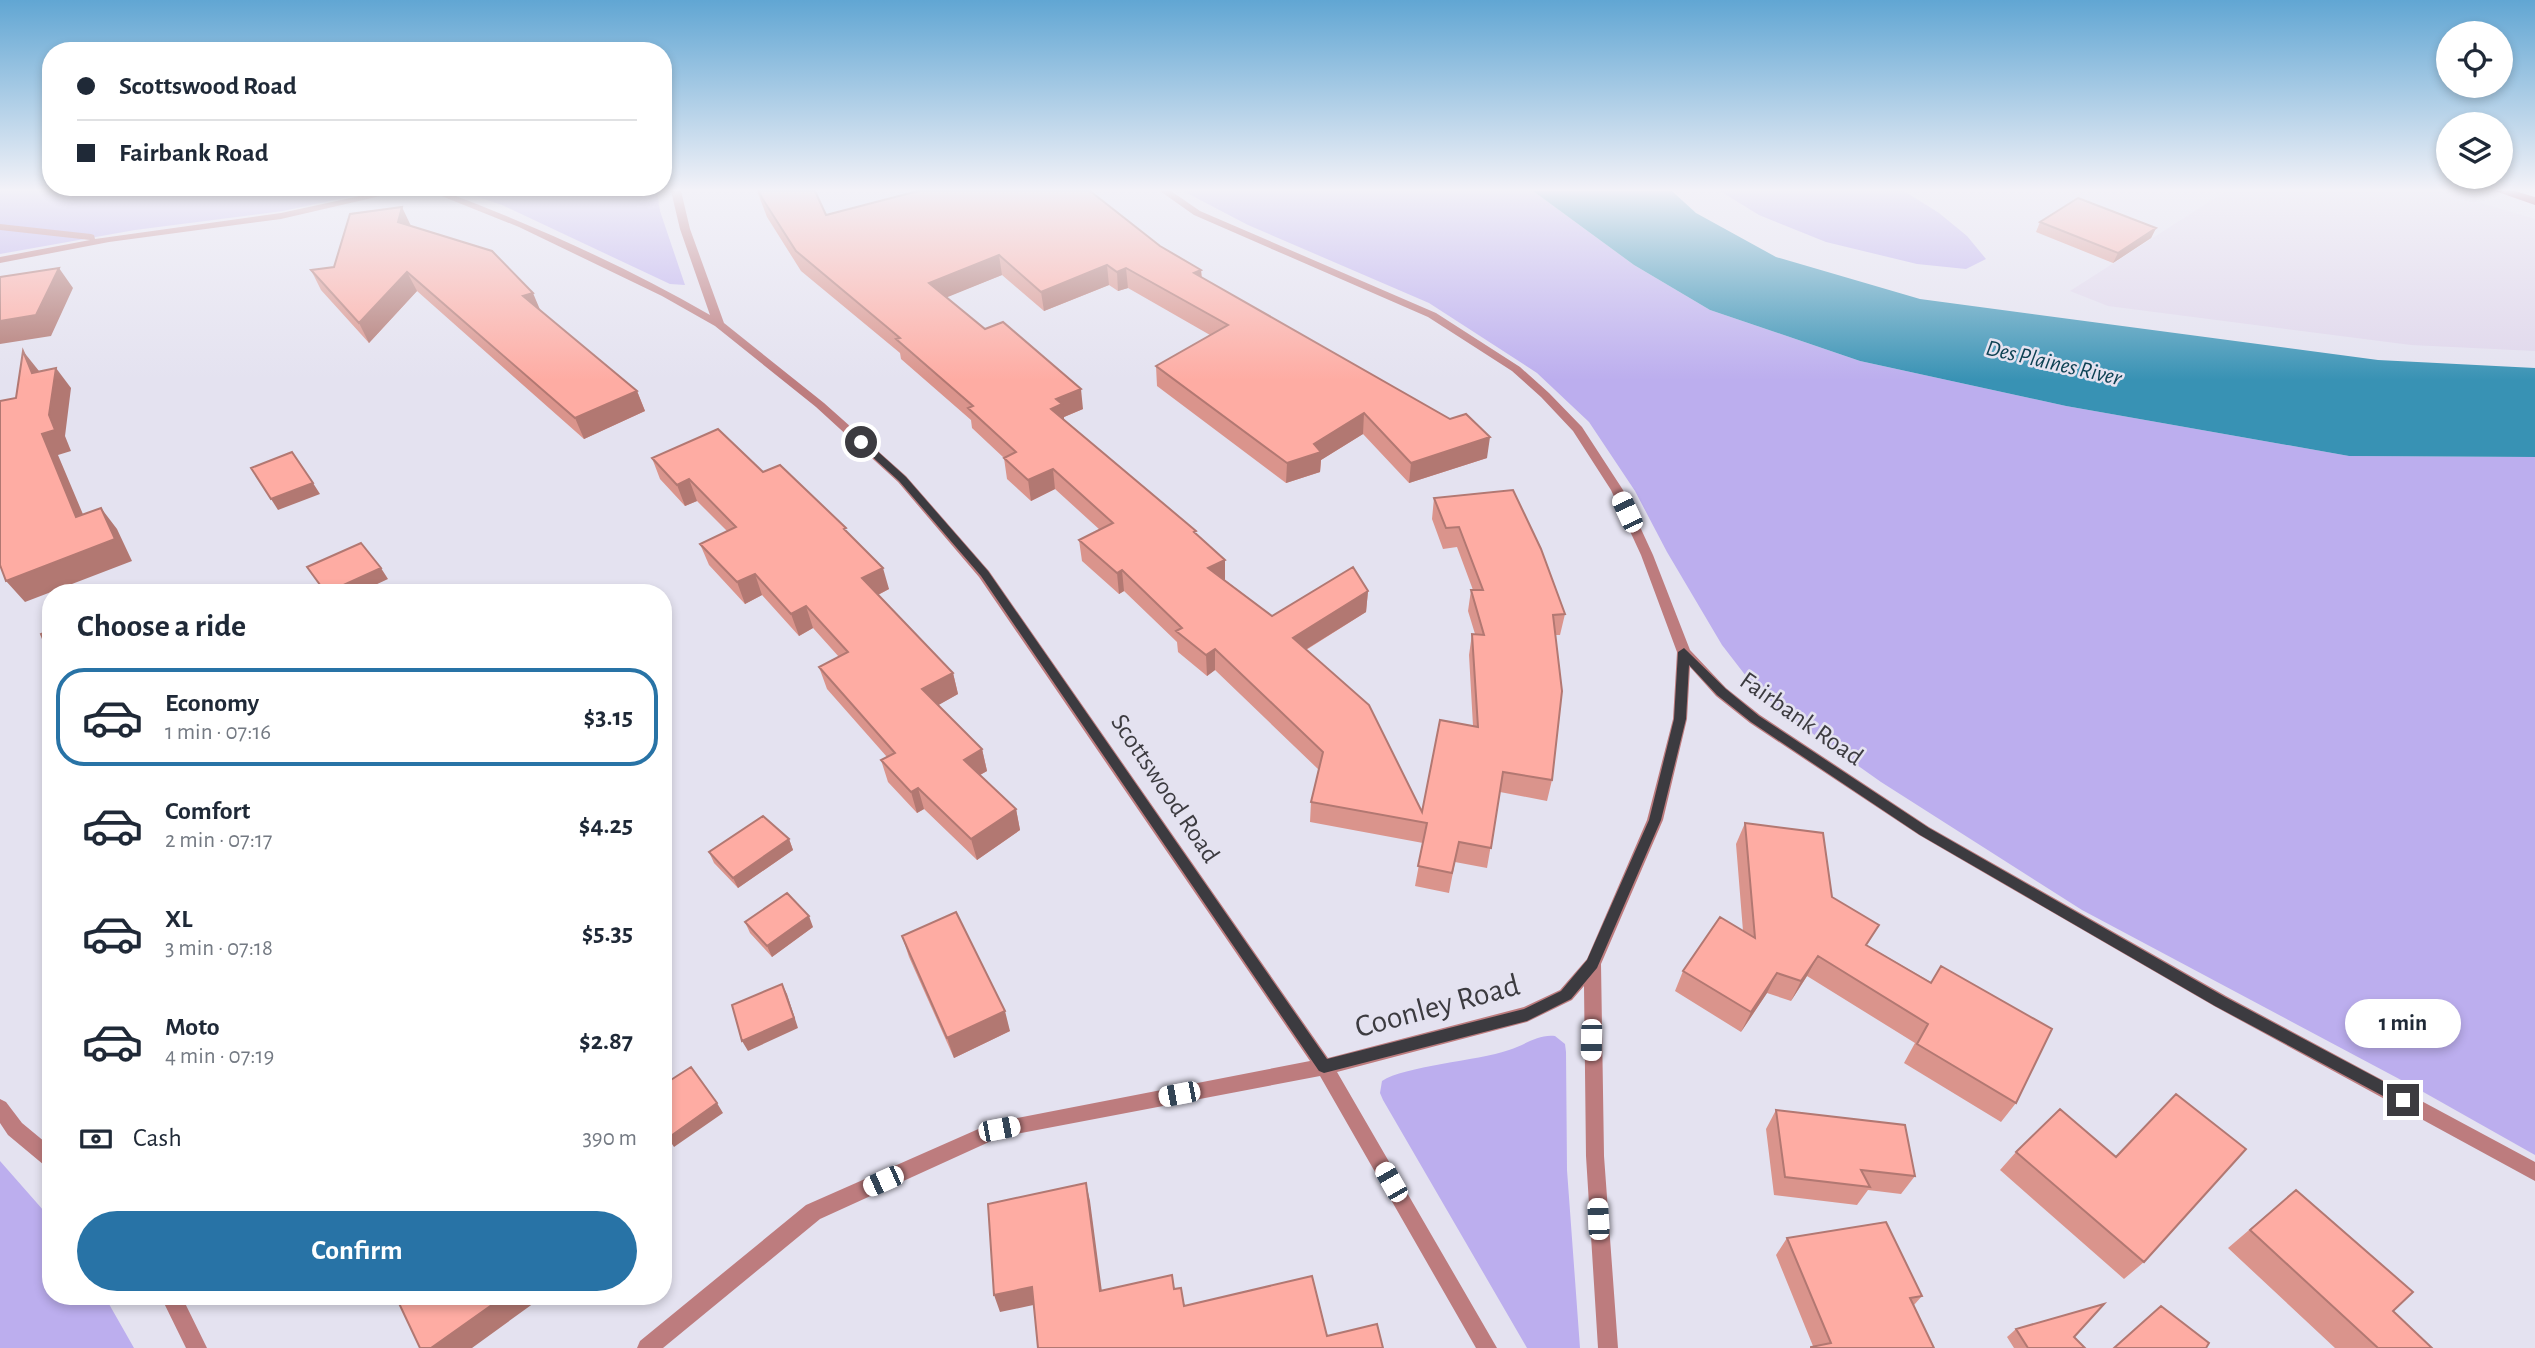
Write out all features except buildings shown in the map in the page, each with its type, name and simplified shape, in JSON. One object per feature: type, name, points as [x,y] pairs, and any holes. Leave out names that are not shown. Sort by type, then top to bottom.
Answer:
[{"type":"street","points":[[0,260],[32,254]]},
{"type":"street","name":"Scottswood Road","points":[[583,254],[666,294],[719,324],[820,405],[902,479],[984,574],[1324,1067],[1487,1348]]},
{"type":"street","points":[[694,254],[719,324]]},
{"type":"street","name":"Fairbank Road","points":[[1291,254],[1432,315],[1472,338],[1525,377],[1578,429],[1617,490],[1647,555],[1684,652],[1721,692],[1755,719],[1924,831],[2220,1001],[2535,1172]]},
{"type":"street","name":"Coonley Road","points":[[647,1348],[813,1212],[999,1129],[1324,1067],[1527,1014],[1566,995],[1592,964],[1655,820],[1680,719],[1684,652]]},
{"type":"street","points":[[1592,964],[1591,1090],[1600,1270],[1608,1348]]},
{"type":"street","points":[[0,1108],[15,1129],[42,1151]]},
{"type":"street","points":[[175,1305],[197,1348]]},
{"type":"shaded area","points":[[606,254],[674,254],[685,285],[670,284]]},
{"type":"shaded area","points":[[1315,254],[1619,254],[1710,310],[1860,361],[2066,406],[2349,456],[2535,457],[2535,1155],[2418,1089],[2082,910],[1881,782],[1782,712],[1749,680],[1722,645],[1667,552],[1635,491],[1589,422],[1537,373],[1429,303]]},
{"type":"shaded area","points":[[1875,254],[1982,254],[1986,259],[1966,269],[1917,264]]},
{"type":"shaded area","points":[[2128,254],[2535,254],[2535,351],[2411,345],[2108,306],[2070,291]]},
{"type":"shaded area","points":[[1555,1036],[1565,1044],[1566,1052],[1567,1170],[1580,1348],[1527,1348],[1380,1093],[1382,1081],[1407,1071],[1495,1054],[1537,1038]]},
{"type":"shaded area","points":[[0,1161],[42,1209],[42,1305],[110,1305],[134,1348],[0,1348]]},
{"type":"water","name":"Des Plaines River","points":[[1619,254],[1770,254],[1920,299],[2378,360],[2535,368],[2535,457],[2349,456],[2066,406],[1860,361],[1710,310]]},
{"type":"route","points":[[861,442],[902,479],[984,574],[1073,699],[1324,1067],[1527,1014],[1566,995],[1592,964],[1655,820],[1680,719],[1684,652],[1721,692],[1755,719],[1924,831],[2220,1001],[2403,1100]]}]
